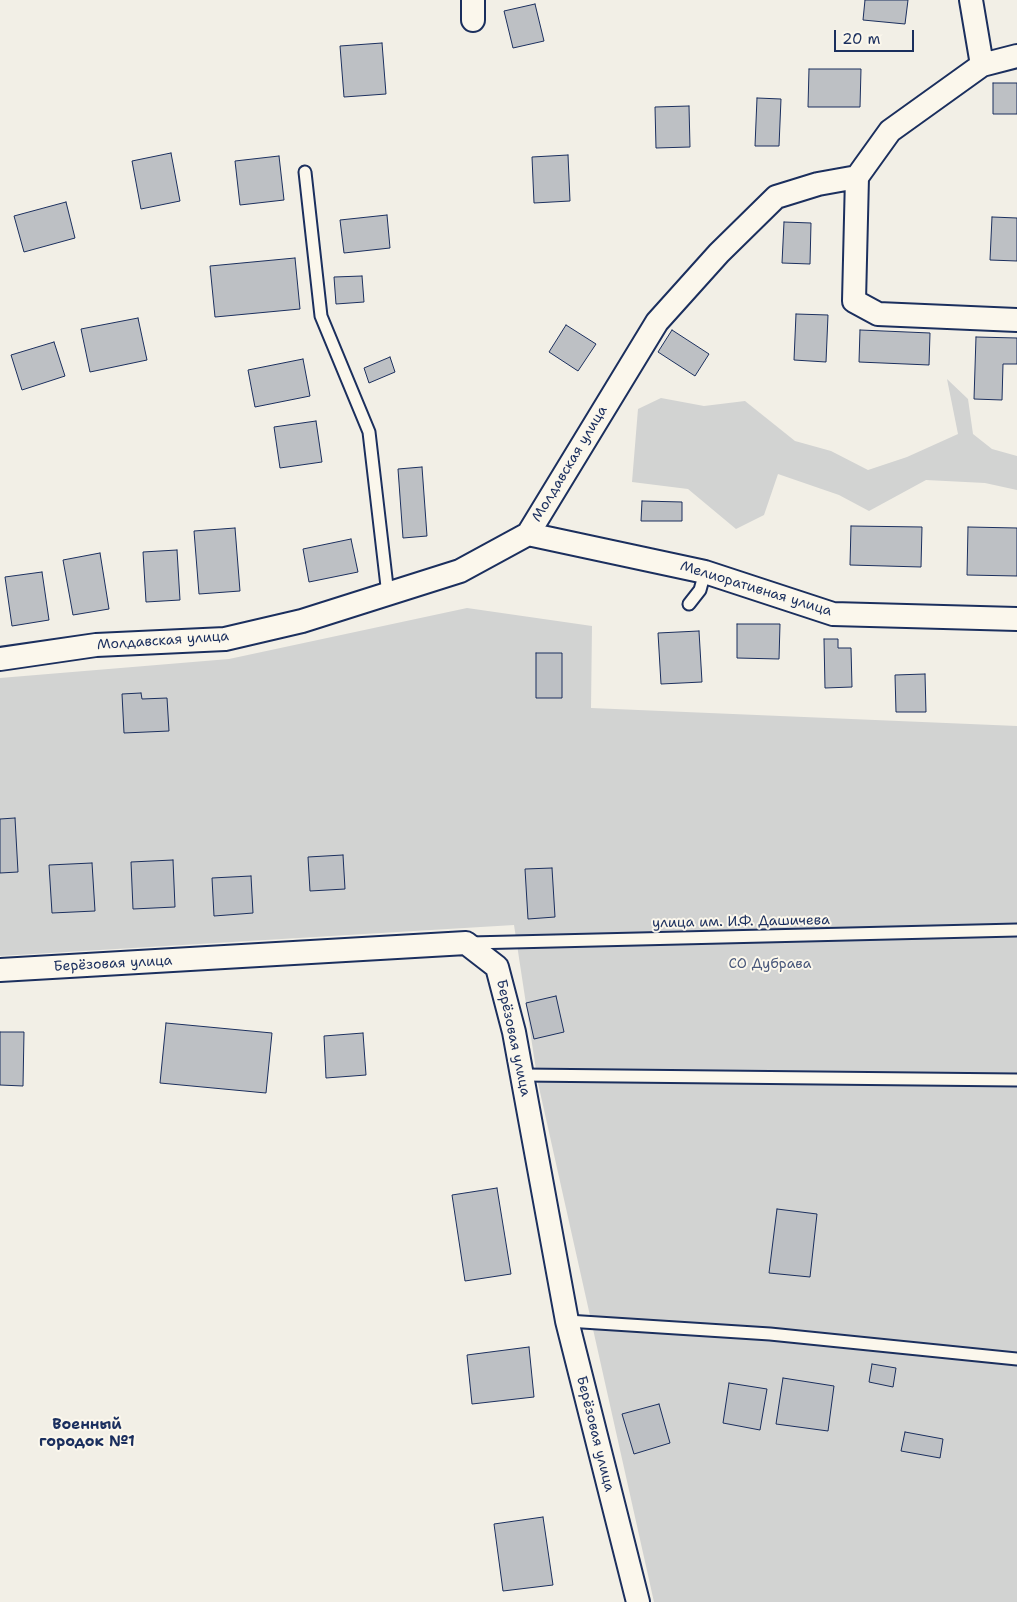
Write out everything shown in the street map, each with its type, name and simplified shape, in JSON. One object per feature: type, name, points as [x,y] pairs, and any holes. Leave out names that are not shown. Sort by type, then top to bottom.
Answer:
[{"type":"street","points":[[971,0],[982,64]]},
{"type":"street","points":[[1017,56],[982,64],[890,131],[857,177],[854,300],[878,314],[1017,320]]},
{"type":"street","name":"Молдавская улица","points":[[0,659],[96,645],[225,639],[302,621],[460,571],[528,534],[657,322],[719,253],[776,197],[818,184],[857,177]]},
{"type":"street","name":"Мелиоративная улица","points":[[528,534],[705,572],[833,614],[1017,619]]},
{"type":"street","name":"Берёзовая улица","points":[[0,970],[466,943],[497,967],[514,1032],[567,1321],[638,1602]]},
{"type":"lane","points":[[305,172],[321,316],[369,432],[388,595]]},
{"type":"lane","points":[[689,604],[700,590],[705,572]]},
{"type":"lane","name":"улица им. И.Ф. Дашичева","points":[[466,943],[1017,930]]},
{"type":"lane","points":[[522,1075],[1017,1080]]},
{"type":"lane","points":[[567,1321],[770,1334],[1017,1359]]},
{"type":"green space","points":[[947,379],[968,399],[973,434],[992,449],[1017,456],[1017,490],[985,483],[926,480],[869,511],[839,495],[778,474],[764,515],[736,529],[688,489],[632,482],[638,409],[661,398],[704,406],[745,401],[795,441],[831,451],[868,470],[907,457],[958,434]]},
{"type":"green space","name":"СО Дубрава","points":[[467,608],[592,626],[591,708],[1017,726],[1017,1602],[654,1602],[538,1083],[514,925],[0,956],[0,678],[229,659]]},
{"type":"building","points":[[865,0],[908,0],[905,24],[863,20]]},
{"type":"building","points":[[535,4],[544,41],[513,48],[504,11]]},
{"type":"building","points":[[382,43],[386,94],[344,97],[340,46]]},
{"type":"building","points":[[809,69],[861,69],[860,107],[808,107]]},
{"type":"building","points":[[993,83],[1017,83],[1017,114],[993,114]]},
{"type":"building","points":[[757,98],[781,99],[779,146],[755,146]]},
{"type":"building","points":[[689,106],[690,147],[656,148],[655,107]]},
{"type":"building","points":[[171,153],[180,201],[141,209],[132,161]]},
{"type":"building","points":[[568,155],[570,201],[534,203],[532,157]]},
{"type":"building","points":[[279,156],[284,200],[240,205],[235,161]]},
{"type":"building","points":[[66,202],[75,238],[24,252],[14,216]]},
{"type":"building","points":[[387,215],[390,248],[344,253],[340,220]]},
{"type":"building","points":[[992,217],[1017,218],[1017,261],[990,260]]},
{"type":"building","points":[[784,222],[811,223],[810,264],[782,263]]},
{"type":"building","points":[[295,258],[300,309],[215,317],[210,266]]},
{"type":"building","points":[[362,276],[364,302],[336,304],[334,277]]},
{"type":"building","points":[[796,314],[828,315],[826,362],[794,360]]},
{"type":"building","points":[[138,318],[147,360],[90,372],[81,329]]},
{"type":"building","points":[[566,325],[596,344],[578,371],[549,352]]},
{"type":"building","points":[[672,330],[709,354],[695,376],[658,352]]},
{"type":"building","points":[[860,330],[930,333],[929,365],[859,362]]},
{"type":"building","points":[[976,337],[1017,338],[1017,364],[1003,364],[1002,400],[974,399]]},
{"type":"building","points":[[54,342],[65,376],[22,390],[11,355]]},
{"type":"building","points":[[390,357],[395,372],[369,383],[364,368]]},
{"type":"building","points":[[303,359],[310,396],[255,407],[248,370]]},
{"type":"building","points":[[316,421],[322,462],[280,468],[274,427]]},
{"type":"building","points":[[422,467],[427,536],[403,538],[398,469]]},
{"type":"building","points":[[642,501],[682,502],[682,521],[641,521]]},
{"type":"building","points":[[851,526],[922,527],[921,567],[850,565]]},
{"type":"building","points":[[968,527],[1017,528],[1017,576],[967,575]]},
{"type":"building","points":[[235,528],[240,591],[199,594],[194,531]]},
{"type":"building","points":[[351,539],[358,572],[309,582],[303,549]]},
{"type":"building","points":[[177,550],[180,600],[146,602],[143,552]]},
{"type":"building","points":[[100,553],[109,609],[73,615],[63,560]]},
{"type":"building","points":[[42,572],[49,620],[12,626],[5,577]]},
{"type":"building","points":[[737,624],[780,624],[779,659],[737,658]]},
{"type":"building","points":[[699,631],[702,682],[661,684],[658,633]]},
{"type":"building","points":[[824,639],[838,639],[838,648],[851,648],[852,687],[825,688]]},
{"type":"building","points":[[536,653],[562,653],[562,698],[536,698]]},
{"type":"building","points":[[925,674],[926,712],[896,712],[895,675]]},
{"type":"building","points":[[141,693],[142,699],[167,698],[169,731],[124,733],[122,694]]},
{"type":"building","points":[[15,818],[18,872],[0,873],[0,819]]},
{"type":"building","points":[[343,855],[345,889],[310,891],[308,857]]},
{"type":"building","points":[[173,860],[175,907],[133,909],[131,862]]},
{"type":"building","points":[[92,863],[95,911],[52,913],[49,865]]},
{"type":"building","points":[[552,868],[555,917],[528,919],[525,869]]},
{"type":"building","points":[[251,876],[253,913],[214,916],[212,878]]},
{"type":"building","points":[[556,996],[564,1032],[534,1039],[526,1003]]},
{"type":"building","points":[[166,1023],[272,1033],[266,1093],[160,1083]]},
{"type":"building","points":[[0,1032],[24,1032],[23,1086],[0,1085]]},
{"type":"building","points":[[363,1033],[366,1075],[326,1078],[324,1036]]},
{"type":"building","points":[[497,1188],[511,1274],[465,1281],[452,1195]]},
{"type":"building","points":[[777,1209],[817,1214],[810,1277],[769,1273]]},
{"type":"building","points":[[529,1347],[534,1397],[472,1404],[467,1355]]},
{"type":"building","points":[[872,1364],[896,1368],[893,1387],[869,1382]]},
{"type":"building","points":[[783,1378],[834,1386],[828,1431],[776,1424]]},
{"type":"building","points":[[729,1383],[767,1389],[760,1430],[723,1423]]},
{"type":"building","points":[[659,1404],[670,1443],[634,1454],[622,1414]]},
{"type":"building","points":[[905,1432],[943,1439],[940,1458],[901,1451]]},
{"type":"building","points":[[543,1517],[553,1585],[503,1591],[494,1524]]},
{"type":"district","name":"Военный городок №1","points":[[87,1434]]}]
